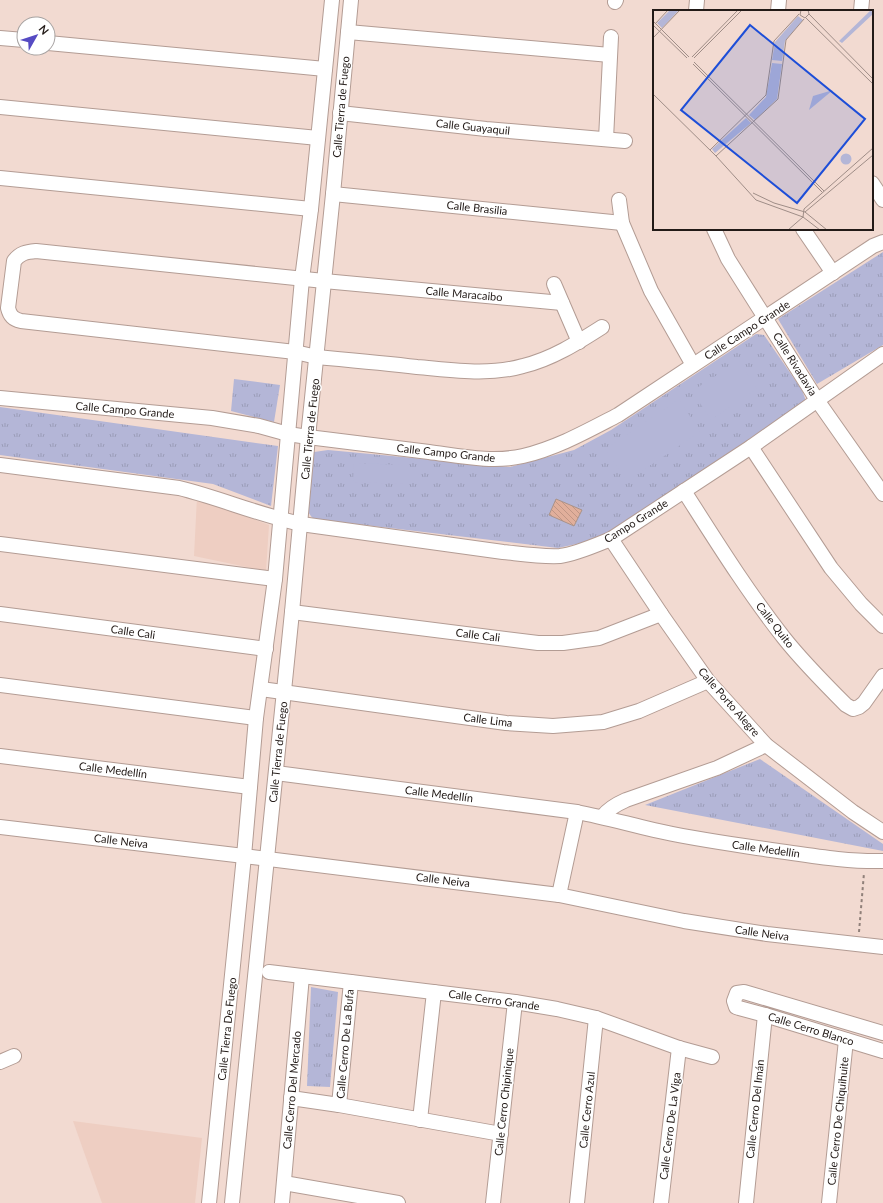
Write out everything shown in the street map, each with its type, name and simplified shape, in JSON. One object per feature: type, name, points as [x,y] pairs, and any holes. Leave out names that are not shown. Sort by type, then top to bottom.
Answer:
[{"type":"street","name":"Calle Tierra de Fuego","points":[[244,856],[256,718],[261,689],[274,579],[302,279],[311,209],[332,0]]},
{"type":"street","name":"Calle Tierra de Fuego","points":[[267,859],[333,194],[348,32],[349,0]]},
{"type":"street","points":[[696,10],[697,0]]},
{"type":"street","points":[[778,10],[779,0]]},
{"type":"street","points":[[861,10],[862,0]]},
{"type":"street","points":[[348,32],[610,55]]},
{"type":"street","points":[[606,139],[611,37]]},
{"type":"street","points":[[0,38],[16,39]]},
{"type":"street","points":[[56,44],[325,69]]},
{"type":"street","points":[[0,107],[318,138]]},
{"type":"street","name":"Calle Guayaquil","points":[[340,112],[625,141]]},
{"type":"street","points":[[0,178],[311,209]]},
{"type":"street","points":[[873,185],[883,200]]},
{"type":"street","name":"Calle Brasilia","points":[[333,194],[622,222]]},
{"type":"street","points":[[619,200],[622,222],[651,290],[693,365]]},
{"type":"street","name":"Calle Rivadavia","points":[[714,230],[728,259],[817,400],[883,494]]},
{"type":"street","points":[[804,230],[833,273]]},
{"type":"street","name":"Calle Campo Grande","points":[[0,398],[212,418],[259,426],[288,434],[464,456],[494,459],[521,456],[548,449],[584,433],[618,415],[873,246],[883,242]]},
{"type":"street","name":"Calle Maracaibo","points":[[317,357],[295,352],[14,319],[8,308],[14,261],[18,256],[25,252],[36,251],[302,279],[562,303]]},
{"type":"street","points":[[554,284],[579,342]]},
{"type":"street","points":[[317,357],[468,372],[494,371],[523,366],[553,355],[579,342],[602,327]]},
{"type":"street","name":"Campo Grande","points":[[301,524],[504,552],[562,556],[611,539],[750,447],[883,354]]},
{"type":"street","points":[[750,447],[832,568],[861,604],[883,626]]},
{"type":"street","points":[[0,465],[178,488],[280,520],[301,524]]},
{"type":"street","name":"Calle Quito","points":[[684,491],[760,606],[784,639],[811,670],[846,705],[853,709],[859,707],[864,703],[883,676]]},
{"type":"street","name":"Calle Porto Alegre","points":[[611,539],[660,614],[708,681],[766,745],[853,812],[883,832]]},
{"type":"street","points":[[0,544],[274,579]]},
{"type":"street","name":"Calle Cali","points":[[292,612],[538,643],[563,643],[598,638],[660,614]]},
{"type":"street","name":"Calle Cali","points":[[0,614],[266,649]]},
{"type":"street","name":"Calle Lima","points":[[261,689],[506,723],[554,726],[602,722],[639,711],[708,681]]},
{"type":"street","points":[[0,685],[256,718]]},
{"type":"street","points":[[603,816],[613,806],[626,800],[717,768],[766,745]]},
{"type":"street","name":"Calle Medellín","points":[[0,756],[250,787]]},
{"type":"street","name":"Calle Medellín","points":[[276,773],[603,816],[653,830],[797,854],[865,861],[883,861]]},
{"type":"street","points":[[559,895],[577,812]]},
{"type":"street","name":"Calle Neiva","points":[[0,827],[559,895],[684,921],[767,934],[883,947]]},
{"type":"street","name":"Calle Tierra De Fuego","points":[[209,1203],[244,856]]},
{"type":"street","name":"Calle Tierra De Fuego","points":[[232,1203],[267,859]]},
{"type":"street","name":"Calle Cerro Grande","points":[[269,972],[515,1002],[557,1009],[596,1018],[679,1048],[712,1057]]},
{"type":"street","name":"Calle Cerro Del Mercado","points":[[282,1203],[302,976]]},
{"type":"street","name":"Calle Cerro De La Bufa","points":[[339,1105],[351,982]]},
{"type":"street","points":[[420,1120],[434,992]]},
{"type":"street","name":"Calle Cerro Blanco","points":[[883,1033],[744,992],[740,992],[735,996],[734,1001],[739,1008],[883,1051]]},
{"type":"street","name":"Calle Cerro Chipinique","points":[[494,1203],[515,1002]]},
{"type":"street","name":"Calle Cerro Del Imán","points":[[746,1203],[765,1015]]},
{"type":"street","name":"Calle Cerro Azul","points":[[577,1203],[596,1018]]},
{"type":"street","name":"Calle Cerro De Chiquihuite","points":[[829,1203],[846,1040]]},
{"type":"street","name":"Calle Cerro De La Viga","points":[[661,1203],[679,1048]]},
{"type":"street","points":[[0,1062],[14,1056]]},
{"type":"street","points":[[291,1098],[339,1105],[501,1134]]},
{"type":"street","points":[[284,1184],[398,1203]]},
{"type":"path","points":[[858,944],[865,861]]},
{"type":"shaded area","points":[[197,497],[269,525],[266,571],[194,556]]},
{"type":"shaded area","points":[[73,1121],[202,1138],[195,1203],[102,1203]]},
{"type":"green space","points":[[883,252],[883,345],[817,384],[778,319]]},
{"type":"green space","points":[[756,334],[764,335],[802,390],[806,401],[803,405],[610,532],[590,541],[558,548],[314,519],[306,506],[314,452],[328,450],[510,467],[574,450],[611,430]]},
{"type":"green space","points":[[739,361],[757,389],[711,420],[692,391]]},
{"type":"green space","points":[[234,379],[280,385],[274,422],[231,411]]},
{"type":"green space","points":[[679,399],[700,432],[627,481],[605,449]]},
{"type":"green space","points":[[0,407],[278,446],[271,506],[213,484],[0,455]]},
{"type":"green space","points":[[354,463],[405,465],[405,484],[353,482]]},
{"type":"green space","points":[[760,759],[883,844],[883,851],[645,805]]},
{"type":"green space","points":[[311,987],[338,992],[330,1087],[307,1086]]},
{"type":"building","points":[[556,499],[582,510],[574,526],[549,515]]}]
